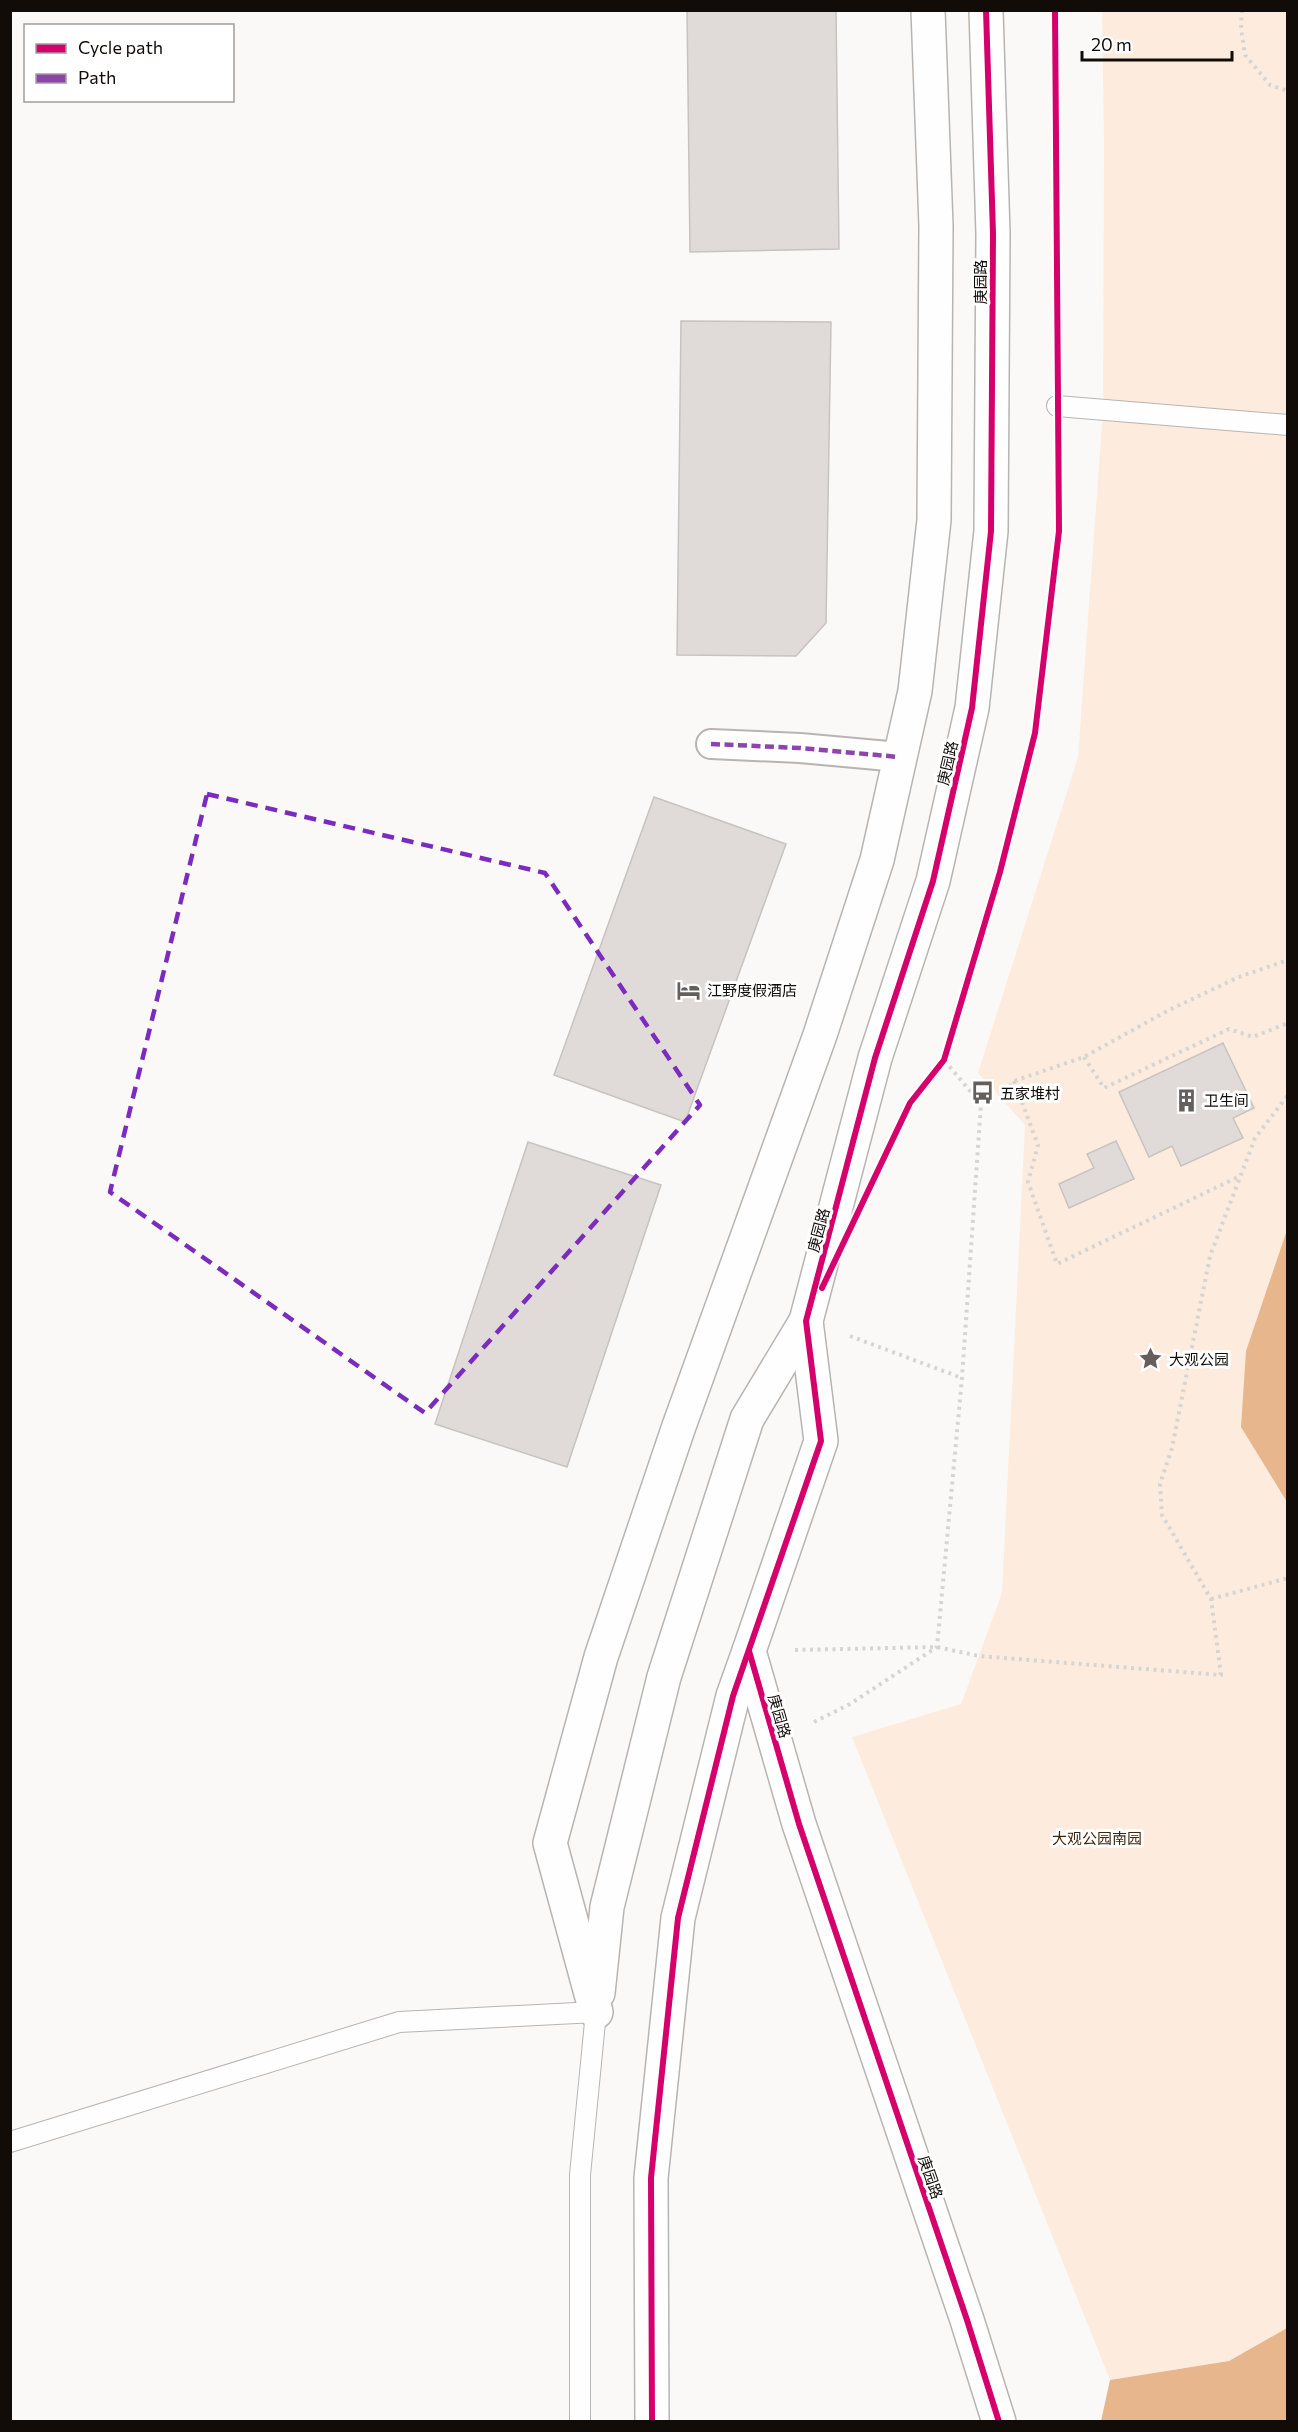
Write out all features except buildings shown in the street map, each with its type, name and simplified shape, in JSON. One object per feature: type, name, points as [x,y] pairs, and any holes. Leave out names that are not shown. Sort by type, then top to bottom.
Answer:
[{"type":"street","points":[[596,2012],[550,1843],[601,1657],[678,1429],[820,1035],[877,860],[915,691],[934,520],[936,226],[928,10]]},
{"type":"street","name":"庚园路","points":[[986,10],[993,234],[991,531],[972,708],[933,881],[875,1058],[806,1321],[821,1441],[749,1651],[799,1824],[999,2421]]},
{"type":"street","points":[[711,744],[800,748],[899,757]]},
{"type":"street","points":[[596,2012],[607,1907],[664,1677],[747,1419],[806,1321]]},
{"type":"street","points":[[652,2421],[651,2178],[678,1918],[733,1696],[749,1651]]},
{"type":"lane","points":[[1057,406],[1287,425]]},
{"type":"lane","points":[[10,2142],[399,2022],[596,2012],[580,2175],[580,2421]]},
{"type":"path","points":[[1242,10],[1241,28],[1245,55],[1270,85],[1287,91]]},
{"type":"path","points":[[1000,1098],[1014,1081],[1083,1057],[1169,1010],[1239,977],[1287,960]]},
{"type":"path","points":[[1083,1057],[1104,1088],[1229,1029],[1253,1037],[1287,1023]]},
{"type":"path","points":[[937,1647],[962,1378],[981,1104],[944,1060]]},
{"type":"path","points":[[1014,1081],[1038,1145],[1028,1182],[1057,1264],[1238,1177]]},
{"type":"path","points":[[749,1651],[937,1647],[979,1656],[1221,1676],[1211,1599],[1162,1515],[1160,1484],[1172,1448],[1210,1256],[1238,1177],[1255,1138],[1287,1095]]},
{"type":"path","points":[[894,1352],[962,1378]]},
{"type":"path","points":[[1211,1599],[1287,1578]]},
{"type":"path","points":[[850,1704],[937,1647]]},
{"type":"highlighted area","points":[[207,794],[545,873],[700,1105],[425,1413],[110,1192]]},
{"type":"green space","name":"大观公园南园","points":[[1102,11],[1287,11],[1287,2328],[1229,2361],[1110,2380],[852,1737],[961,1704],[1002,1593],[1025,1125],[978,1073],[1078,757],[1103,410]]},
{"type":"shaded area","points":[[1287,1230],[1287,1502],[1241,1427],[1246,1351]]},
{"type":"shaded area","points":[[1287,2328],[1287,2421],[1101,2421],[1110,2380],[1229,2361]]},
{"type":"marked path","points":[[711,744],[800,748],[899,757]]},
{"type":"cycle path","points":[[652,2422],[651,2178],[678,1918],[733,1696],[821,1441],[806,1321],[875,1058],[933,881],[972,708],[991,531],[993,234],[986,10]]},
{"type":"cycle path","points":[[822,1288],[910,1103],[944,1060],[1000,872],[1035,733],[1059,531],[1055,10]]},
{"type":"cycle path","points":[[749,1651],[799,1824],[967,2320],[999,2422]]},
{"type":"place","name":"江野度假酒店","points":[[689,990]]},
{"type":"place","name":"五家堆村","points":[[982,1093]]},
{"type":"place","name":"卫生间","points":[[1186,1100]]},
{"type":"place","name":"大观公园","points":[[1151,1359]]}]
